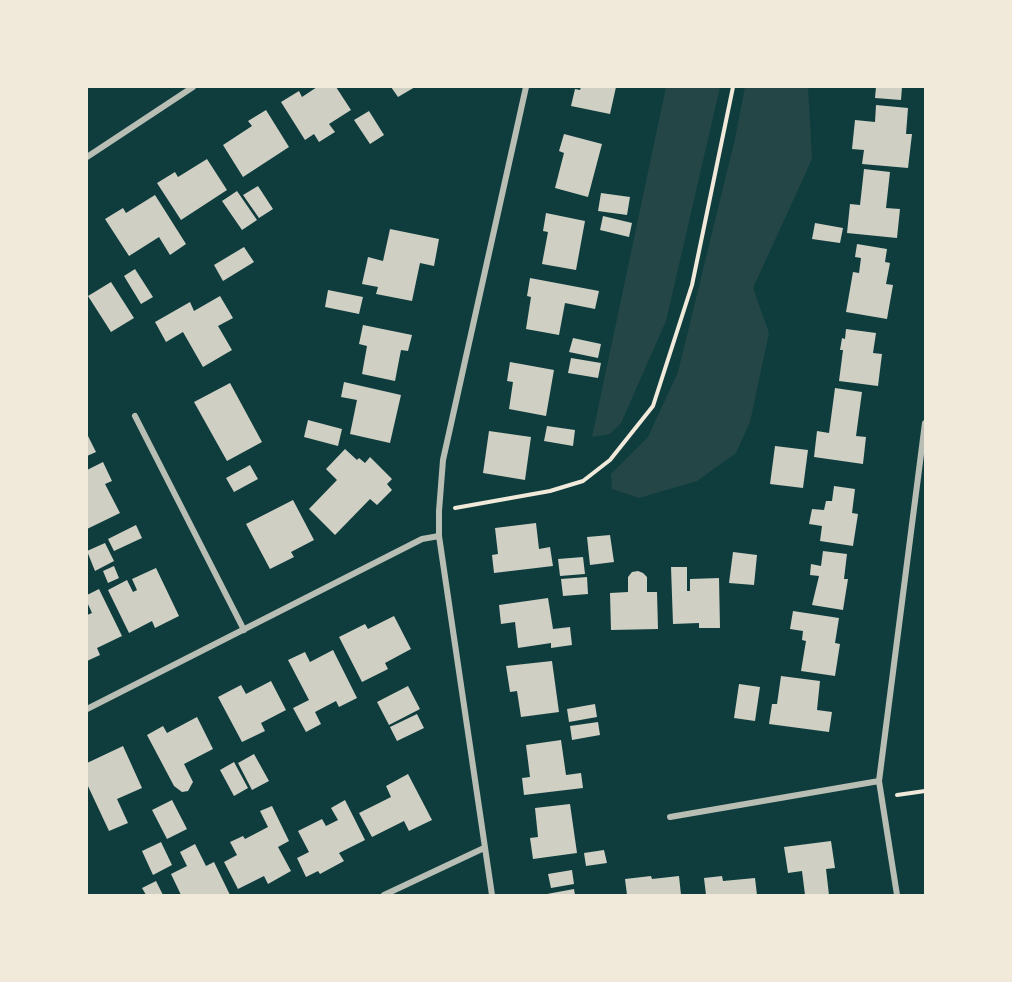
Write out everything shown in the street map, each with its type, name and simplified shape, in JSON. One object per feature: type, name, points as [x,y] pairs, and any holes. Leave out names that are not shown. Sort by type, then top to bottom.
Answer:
[{"type":"street","points":[[87,157],[193,87]]},
{"type":"street","points":[[492,895],[439,536],[439,511],[442,460],[526,87]]},
{"type":"street","points":[[135,416],[244,630]]},
{"type":"street","points":[[897,895],[879,781],[925,423]]},
{"type":"street","points":[[87,709],[422,539],[439,536]]},
{"type":"street","points":[[670,817],[879,781]]},
{"type":"street","points":[[384,895],[484,848]]},
{"type":"path","points":[[439,511],[550,491],[583,481],[610,460],[653,406],[692,285],[733,87]]},
{"type":"path","points":[[881,798],[925,791]]},
{"type":"shaded area","points":[[666,87],[720,87],[666,321],[621,423],[610,434],[592,437]]},
{"type":"shaded area","points":[[745,87],[808,87],[812,159],[753,288],[769,333],[750,422],[736,453],[697,481],[639,498],[612,489],[611,474],[648,437],[678,372],[735,139]]},
{"type":"building","points":[[317,87],[336,87],[351,110],[329,124],[335,132],[319,142],[314,134],[305,140],[281,102],[299,91],[302,97]]},
{"type":"building","points":[[391,87],[415,87],[398,97]]},
{"type":"building","points":[[581,87],[616,87],[610,114],[571,106],[575,89],[580,90]]},
{"type":"building","points":[[876,87],[902,87],[901,100],[875,98]]},
{"type":"building","points":[[876,105],[908,108],[906,134],[912,134],[908,168],[862,164],[864,150],[852,149],[855,120],[875,122]]},
{"type":"building","points":[[266,110],[289,147],[243,177],[223,145],[252,126],[248,121]]},
{"type":"building","points":[[369,111],[384,135],[370,144],[354,120]]},
{"type":"building","points":[[564,134],[602,144],[588,197],[555,188],[564,153],[559,151]]},
{"type":"building","points":[[207,159],[227,190],[181,220],[157,183],[175,172],[178,177]]},
{"type":"building","points":[[864,169],[890,172],[886,208],[900,209],[897,238],[847,233],[850,204],[860,205]]},
{"type":"building","points":[[258,186],[273,209],[259,218],[243,195]]},
{"type":"building","points":[[237,191],[257,220],[242,230],[222,201]]},
{"type":"building","points":[[601,193],[630,197],[627,215],[598,211]]},
{"type":"building","points":[[155,195],[186,244],[170,255],[159,237],[129,256],[105,219],[123,208],[126,213]]},
{"type":"building","points":[[546,213],[585,221],[576,270],[542,264],[548,232],[543,231]]},
{"type":"building","points":[[603,216],[632,223],[629,237],[600,230]]},
{"type":"building","points":[[815,223],[843,228],[840,243],[812,239]]},
{"type":"building","points":[[390,229],[439,239],[434,266],[420,263],[412,301],[376,294],[378,287],[362,284],[368,257],[383,261]]},
{"type":"building","points":[[857,244],[887,249],[885,262],[890,263],[886,284],[893,285],[887,319],[846,312],[853,272],[859,273],[861,258],[855,257]]},
{"type":"building","points":[[244,247],[254,262],[223,281],[214,265]]},
{"type":"building","points":[[135,269],[153,297],[141,304],[124,276]]},
{"type":"building","points":[[530,278],[599,291],[595,309],[565,303],[559,335],[526,329],[531,297],[527,296]]},
{"type":"building","points":[[111,282],[134,318],[111,332],[88,296]]},
{"type":"building","points":[[328,290],[363,297],[359,314],[325,307]]},
{"type":"building","points":[[220,296],[233,318],[218,326],[232,350],[203,367],[183,332],[166,342],[155,322],[190,302],[194,311]]},
{"type":"building","points":[[363,325],[412,335],[408,351],[401,350],[395,381],[362,374],[367,346],[359,344]]},
{"type":"building","points":[[846,329],[876,333],[873,353],[882,354],[878,386],[839,381],[843,350],[840,350]]},
{"type":"building","points":[[573,338],[601,344],[598,358],[569,352]]},
{"type":"building","points":[[571,358],[601,363],[598,378],[568,373]]},
{"type":"building","points":[[510,362],[554,370],[546,416],[509,409],[513,382],[507,381]]},
{"type":"building","points":[[344,382],[401,395],[390,443],[350,434],[357,400],[341,397]]},
{"type":"building","points":[[230,383],[262,442],[227,461],[194,402]]},
{"type":"building","points":[[835,388],[862,392],[856,436],[866,437],[863,464],[814,457],[817,431],[829,433]]},
{"type":"building","points":[[308,420],[342,429],[338,446],[304,437]]},
{"type":"building","points":[[547,426],[575,430],[573,446],[544,441]]},
{"type":"building","points":[[489,431],[531,437],[525,480],[483,473]]},
{"type":"building","points":[[87,434],[96,452],[87,456]]},
{"type":"building","points":[[775,446],[808,450],[803,488],[770,484]]},
{"type":"building","points":[[345,449],[357,460],[359,458],[365,463],[370,457],[392,479],[387,484],[392,490],[377,505],[370,499],[335,535],[309,509],[337,480],[326,469]]},
{"type":"building","points":[[103,462],[112,481],[105,484],[120,513],[87,529],[87,470]]},
{"type":"building","points":[[250,465],[258,479],[234,492],[226,478]]},
{"type":"building","points":[[834,486],[855,489],[852,513],[858,514],[853,546],[820,541],[822,526],[809,524],[812,509],[824,510],[826,501],[832,501]]},
{"type":"building","points":[[293,500],[314,540],[291,552],[294,557],[270,569],[246,524]]},
{"type":"building","points":[[536,523],[539,549],[550,547],[553,566],[494,573],[492,555],[498,554],[495,528]]},
{"type":"building","points":[[136,525],[142,538],[114,551],[108,539]]},
{"type":"building","points":[[610,535],[614,562],[590,565],[587,537]]},
{"type":"building","points":[[105,543],[114,561],[95,571],[87,551]]},
{"type":"building","points":[[823,551],[847,554],[844,579],[848,579],[843,610],[812,605],[819,576],[810,575],[811,564],[821,566]]},
{"type":"building","points":[[733,552],[757,555],[754,585],[729,583]]},
{"type":"building","points":[[583,557],[585,574],[560,576],[558,559]]},
{"type":"building","points":[[114,566],[119,578],[108,583],[103,571]]},
{"type":"building","points":[[671,567],[687,567],[687,591],[690,591],[690,579],[719,578],[720,628],[699,628],[699,623],[673,624]]},
{"type":"building","points":[[156,568],[179,616],[155,628],[152,621],[129,633],[108,590],[127,580],[133,592],[137,590],[132,579]]},
{"type":"building","points":[[638,571],[647,577],[647,592],[657,592],[658,629],[611,630],[610,593],[628,592],[628,577],[632,572]]},
{"type":"building","points":[[587,577],[588,594],[563,596],[561,579]]},
{"type":"building","points":[[99,589],[122,636],[97,648],[100,655],[87,661],[87,615],[92,613],[87,602],[87,595]]},
{"type":"building","points":[[548,598],[553,629],[570,627],[572,645],[551,648],[551,643],[518,648],[515,622],[501,624],[499,605]]},
{"type":"building","points":[[793,611],[839,618],[835,643],[840,644],[835,676],[801,671],[806,641],[802,640],[803,631],[790,629]]},
{"type":"building","points":[[394,616],[411,649],[385,663],[388,669],[362,682],[339,637],[365,624],[368,629]]},
{"type":"building","points":[[333,650],[357,698],[339,707],[336,701],[315,712],[321,724],[306,732],[293,708],[309,700],[288,660],[305,652],[310,662]]},
{"type":"building","points":[[552,661],[559,712],[521,717],[517,691],[510,692],[506,666]]},
{"type":"building","points":[[781,676],[820,681],[817,710],[832,712],[829,732],[769,724],[772,704],[777,704]]},
{"type":"building","points":[[271,681],[286,710],[261,723],[265,731],[242,742],[218,697],[241,685],[246,694]]},
{"type":"building","points":[[739,684],[760,687],[755,721],[734,718]]},
{"type":"building","points":[[408,686],[420,709],[389,725],[377,702]]},
{"type":"building","points":[[595,704],[597,717],[569,722],[567,709]]},
{"type":"building","points":[[417,714],[424,728],[397,741],[390,727]]},
{"type":"building","points":[[197,717],[213,749],[184,764],[193,782],[188,791],[182,792],[174,786],[147,735],[163,726],[167,733]]},
{"type":"building","points":[[598,722],[600,735],[572,740],[570,726]]},
{"type":"building","points":[[561,740],[566,775],[581,773],[583,788],[524,795],[522,778],[530,777],[526,745]]},
{"type":"building","points":[[123,746],[142,788],[117,799],[128,823],[109,831],[87,784],[87,763]]},
{"type":"building","points":[[254,754],[269,781],[252,790],[238,763]]},
{"type":"building","points":[[234,762],[248,788],[234,796],[220,770]]},
{"type":"building","points":[[408,774],[432,820],[409,831],[404,821],[372,837],[359,813],[391,797],[386,786]]},
{"type":"building","points":[[172,800],[187,829],[167,839],[152,810]]},
{"type":"building","points":[[345,800],[365,840],[339,853],[344,861],[320,874],[318,871],[306,877],[297,858],[309,852],[298,831],[322,819],[326,826],[338,820],[331,808]]},
{"type":"building","points":[[570,804],[577,853],[533,859],[530,838],[538,837],[535,808]]},
{"type":"building","points":[[272,806],[289,841],[278,847],[291,871],[268,884],[264,876],[238,889],[224,862],[237,855],[230,842],[243,836],[245,839],[268,827],[260,811]]},
{"type":"building","points":[[831,841],[835,868],[826,869],[829,895],[805,895],[802,871],[788,873],[784,847]]},
{"type":"building","points":[[161,842],[172,865],[153,875],[142,851]]},
{"type":"building","points":[[195,844],[206,866],[214,862],[230,895],[181,895],[171,874],[187,866],[180,852]]},
{"type":"building","points":[[604,850],[607,863],[586,866],[584,853]]},
{"type":"building","points":[[572,870],[574,884],[551,888],[548,874]]},
{"type":"building","points":[[651,876],[652,879],[679,876],[681,895],[627,895],[625,879]]},
{"type":"building","points":[[722,876],[723,881],[755,878],[757,895],[706,895],[704,878]]},
{"type":"building","points":[[156,881],[163,895],[146,895],[142,888]]},
{"type":"building","points":[[574,889],[575,895],[547,895],[547,894]]}]
